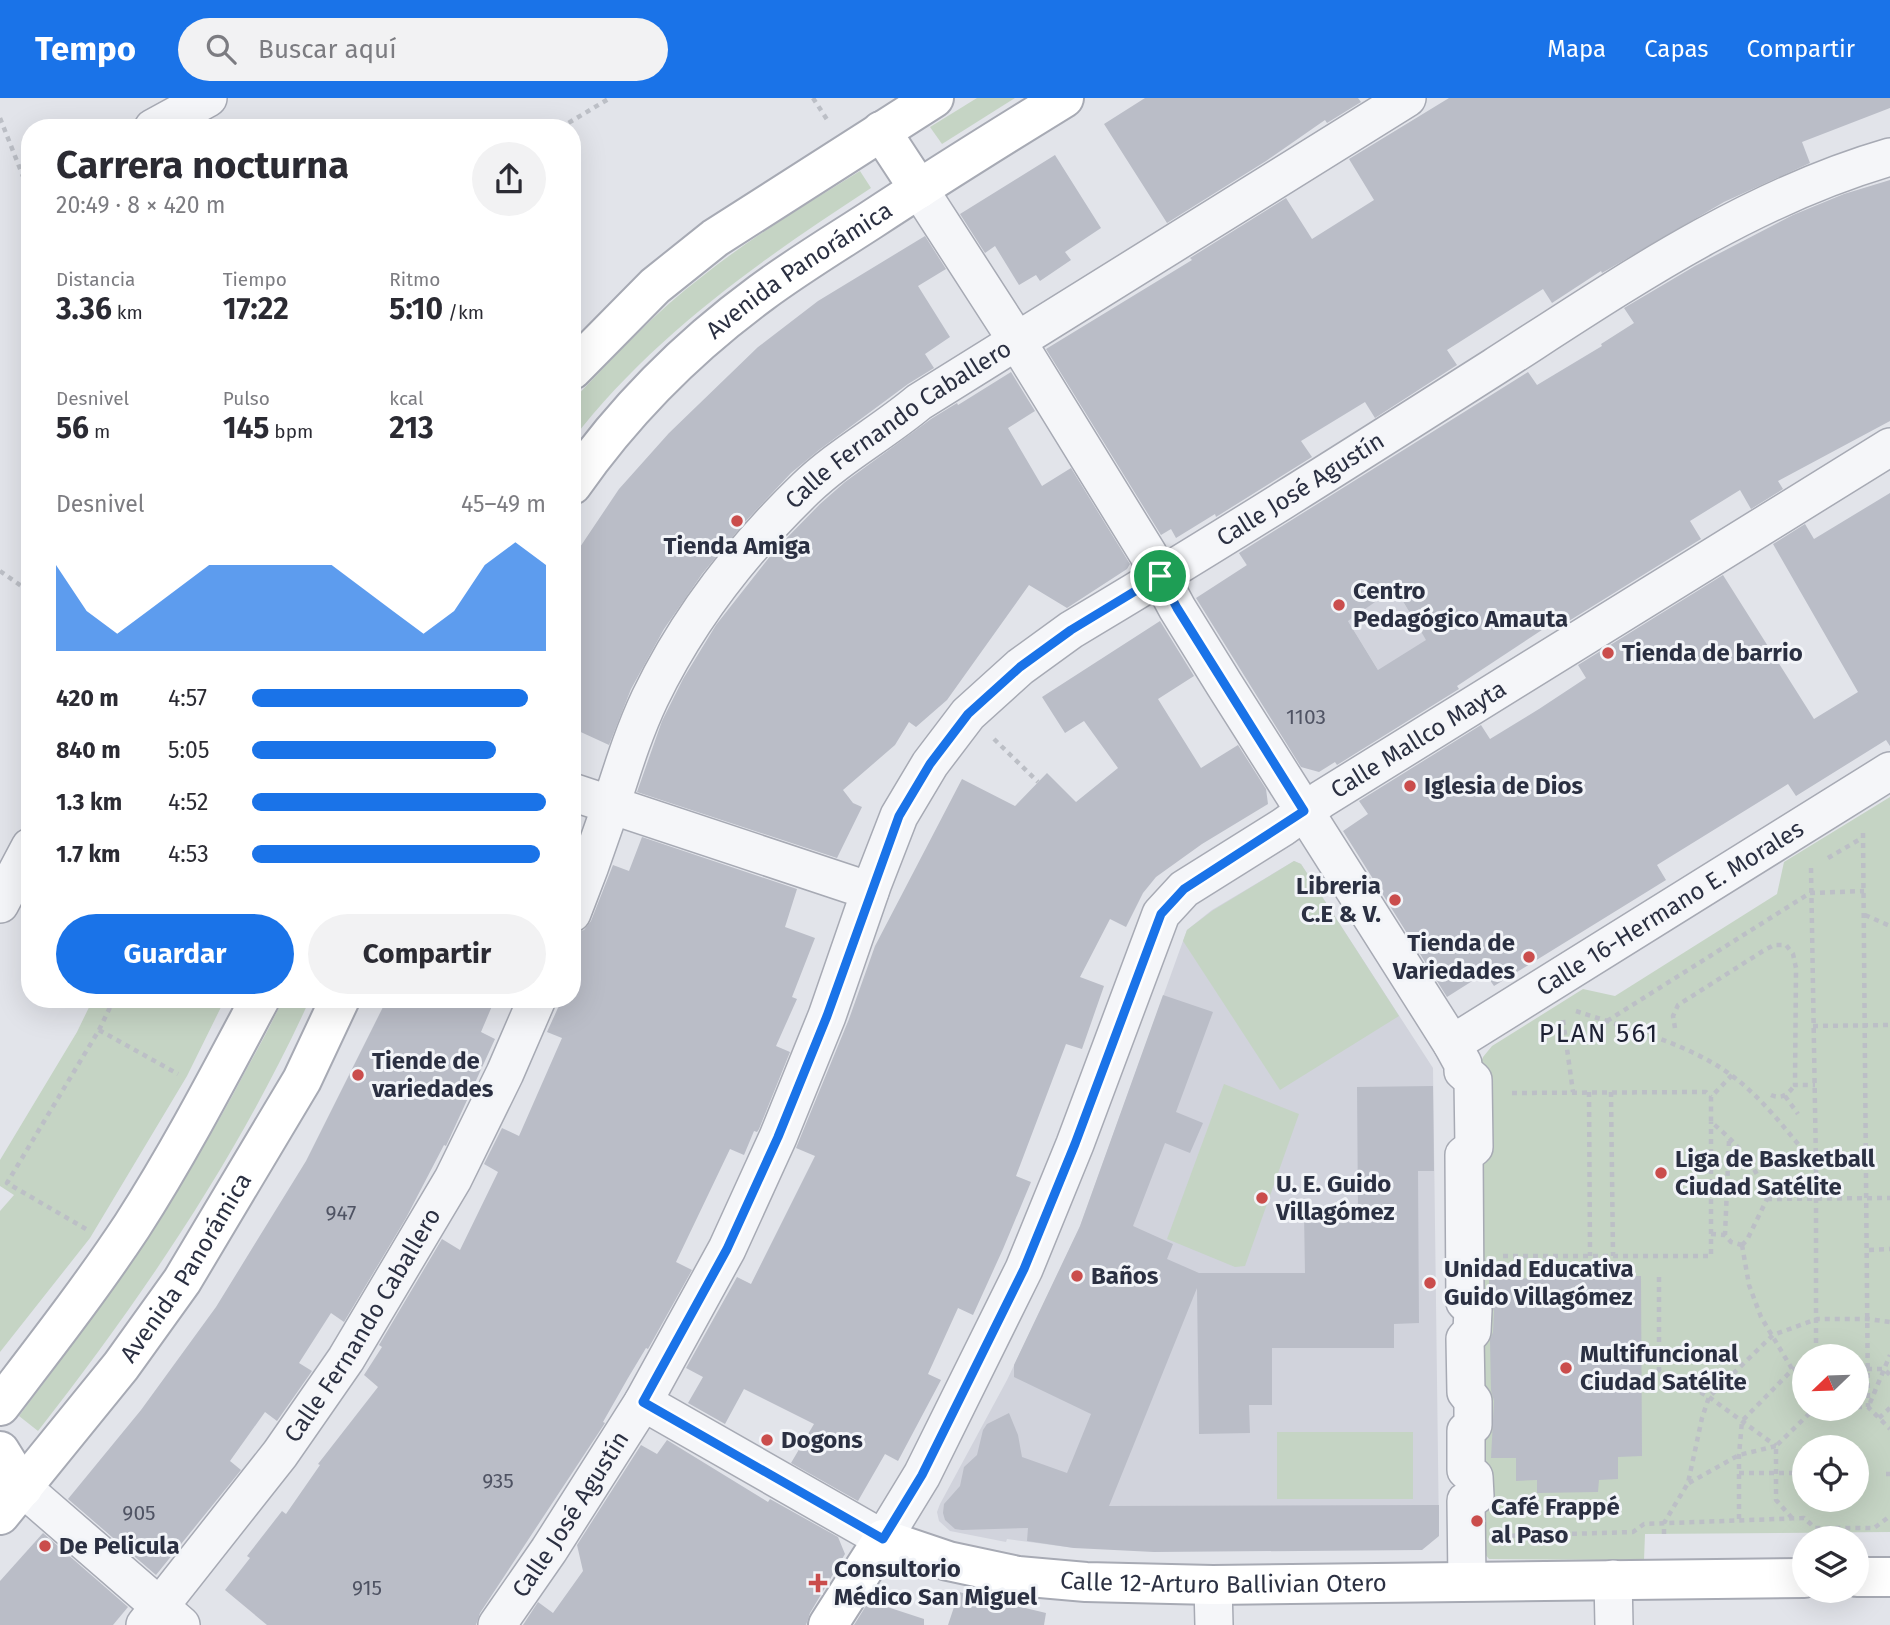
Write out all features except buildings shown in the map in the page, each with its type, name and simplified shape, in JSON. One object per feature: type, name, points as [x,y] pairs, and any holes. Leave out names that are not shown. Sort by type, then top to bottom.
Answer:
[{"type":"main road","points":[[581,361],[655,286],[715,238],[934,98]]},
{"type":"main road","name":"Avenida Panorámica","points":[[581,472],[592,456],[691,349],[761,292],[1064,98]]},
{"type":"main road","points":[[881,131],[919,189]]},
{"type":"main road","points":[[0,1406],[130,1228],[176,1154],[255,1008]]},
{"type":"main road","name":"Avenida Panorámica","points":[[11,1502],[121,1366],[182,1281],[302,1080],[336,1008]]},
{"type":"main road","points":[[0,1451],[11,1502]]},
{"type":"main road","name":"Calle 12-Arturo Ballivian Otero","points":[[883,1539],[948,1561],[1018,1576],[1082,1582],[1213,1584],[1792,1578]]},
{"type":"main road","name":"Calle Mallco Mayta","points":[[828,1625],[883,1539]]},
{"type":"main road","points":[[1869,1577],[1890,1577]]},
{"type":"street","points":[[170,119],[208,98]]},
{"type":"street","name":"Calle Fernando Caballero","points":[[581,887],[650,698],[697,614],[749,546],[809,486],[856,447],[919,402],[1407,98]]},
{"type":"street","name":"Calle José Agustín","points":[[497,1625],[549,1550],[643,1402],[727,1249],[778,1137],[827,1016],[899,816],[930,764],[968,714],[1020,667],[1071,630],[1614,290],[1716,229],[1804,187],[1890,157]]},
{"type":"street","points":[[919,189],[1017,342],[1177,608],[1472,1076],[1455,1079],[1454,1093],[1455,1147],[1464,1155],[1479,1256],[1465,1302],[1473,1310],[1472,1331],[1465,1339],[1473,1401],[1473,1425],[1466,1431],[1466,1485],[1488,1536],[1467,1581]]},
{"type":"street","name":"Calle Mallco Mayta","points":[[883,1539],[922,1475],[1024,1269],[1075,1144],[1161,914],[1184,889],[1487,696],[1890,447]]},
{"type":"street","name":"Calle 16-Hermano E. Morales","points":[[1472,1076],[1890,771]]},
{"type":"street","points":[[581,795],[870,891]]},
{"type":"street","points":[[0,904],[21,864]]},
{"type":"street","name":"Calle Fernando Caballero","points":[[162,1619],[346,1359],[399,1274],[453,1179],[533,1008]]},
{"type":"street","name":"Calle 12-Arturo Ballivian Otero","points":[[643,1402],[883,1539]]},
{"type":"street","points":[[11,1502],[162,1619]]},
{"type":"street","points":[[1613,1579],[1614,1625]]},
{"type":"street","points":[[1213,1584],[1214,1625]]},
{"type":"path","points":[[575,119],[610,98]]},
{"type":"path","points":[[813,98],[835,131]]},
{"type":"path","points":[[0,118],[21,169]]},
{"type":"path","points":[[0,570],[21,585]]},
{"type":"path","points":[[987,730],[1038,782]]},
{"type":"path","points":[[1816,1344],[1815,1085],[1810,869],[1863,838],[1868,1344]]},
{"type":"path","points":[[1606,1021],[1811,893],[1864,891]]},
{"type":"path","points":[[1865,915],[1890,926]]},
{"type":"path","points":[[1786,945],[1789,938]]},
{"type":"path","points":[[1675,1028],[1673,1016],[1678,1005],[1721,975],[1774,945],[1786,945]]},
{"type":"path","points":[[1771,1095],[1778,1098],[1785,1096],[1795,1085],[1799,1019],[1796,968],[1793,954],[1786,945]]},
{"type":"path","points":[[88,1230],[7,1183],[110,1008]]},
{"type":"path","points":[[1573,1092],[1563,1019],[1575,1011],[1689,1051],[1732,1075],[1756,1097],[1816,1166]]},
{"type":"path","points":[[1664,1016],[1673,1016]]},
{"type":"path","points":[[1813,1026],[1890,1025]]},
{"type":"path","points":[[99,1030],[181,1076]]},
{"type":"path","points":[[1479,1256],[1711,1256],[1712,1097],[1732,1075]]},
{"type":"path","points":[[1472,1076],[1573,1092],[1706,1092],[1712,1097]]},
{"type":"path","points":[[1795,1085],[1815,1085]]},
{"type":"path","points":[[1589,1092],[1590,1256]]},
{"type":"path","points":[[1611,1092],[1613,1256]]},
{"type":"path","points":[[1785,1096],[1798,1114]]},
{"type":"path","points":[[1711,1122],[1741,1150],[1763,1184],[1767,1199],[1742,1245]]},
{"type":"path","points":[[1729,1140],[1725,1235],[1731,1242],[1742,1245]]},
{"type":"path","points":[[1767,1199],[1890,1198]]},
{"type":"path","points":[[1711,1234],[1725,1235]]},
{"type":"path","points":[[1742,1245],[1749,1285],[1760,1317],[1792,1367]]},
{"type":"path","points":[[1869,1250],[1890,1249]]},
{"type":"path","points":[[1659,1277],[1659,1370],[1709,1397],[1776,1446]]},
{"type":"path","points":[[1664,1534],[1664,1522],[1688,1483],[1709,1397],[1773,1335],[1817,1319],[1890,1322]]},
{"type":"path","points":[[1869,1405],[1890,1355]]},
{"type":"path","points":[[1869,1369],[1884,1369],[1890,1375]]},
{"type":"path","points":[[1739,1519],[1742,1421],[1792,1370]]},
{"type":"path","points":[[1869,1408],[1890,1429]]},
{"type":"path","points":[[1880,1418],[1890,1408]]},
{"type":"path","points":[[1688,1483],[1739,1455],[1776,1446],[1802,1421]]},
{"type":"path","points":[[1776,1446],[1776,1500],[1792,1518]]},
{"type":"path","points":[[1739,1473],[1792,1473]]},
{"type":"path","points":[[1883,1524],[1890,1516]]},
{"type":"path","points":[[1488,1536],[1633,1532],[1644,1524],[1739,1519],[1804,1518],[1815,1528],[1874,1528],[1890,1524]]},
{"type":"path","points":[[1568,1524],[1568,1534]]},
{"type":"shaded area","name":"Centro Pedagógico Amauta","points":[[1239,553],[1374,554],[1455,687],[1407,717],[1348,621],[1300,650]]},
{"type":"shaded area","name":"U. E. Guido Villagómez","points":[[1294,861],[1301,864],[1433,1068],[1439,1536],[1074,1548],[1007,1539],[1006,1542],[950,1531],[939,1521],[937,1512],[940,1504],[1007,1380],[1079,1229],[1187,930],[1212,910]]},
{"type":"green space","points":[[977,98],[1015,98],[942,144],[930,127]]},
{"type":"green space","points":[[860,171],[871,188],[789,243],[711,301],[638,366],[581,429],[581,392],[686,289],[780,221]]},
{"type":"green space","points":[[1890,797],[1890,1532],[1869,1532],[1869,1526],[1792,1526],[1792,1533],[1645,1534],[1644,1560],[1489,1559],[1484,1553],[1483,1057],[1492,1046],[1583,989],[1615,996],[1777,894],[1784,862]]},
{"type":"green space","points":[[1294,861],[1301,864],[1399,1016],[1280,1090],[1183,941],[1187,930],[1212,911]]},
{"type":"green space","points":[[89,1008],[221,1008],[187,1076],[90,1238],[0,1352],[0,1211],[14,1195],[0,1186],[0,1160]]},
{"type":"green space","points":[[278,1008],[306,1008],[252,1113],[187,1223],[115,1329],[38,1431],[19,1416],[110,1291],[168,1205]]},
{"type":"green space","points":[[1224,1084],[1299,1114],[1245,1266],[1235,1267],[1167,1239]]},
{"type":"green space","points":[[1277,1432],[1413,1432],[1413,1499],[1277,1499]]},
{"type":"place","name":"Tienda Amiga","points":[[737,521]]},
{"type":"place","name":"Centro Pedagógico Amauta","points":[[1339,605]]},
{"type":"place","name":"Tienda de barrio","points":[[1608,653]]},
{"type":"place","name":"Iglesia de Dios","points":[[1410,786]]},
{"type":"place","name":"Libreria C.E & V.","points":[[1395,900]]},
{"type":"place","name":"Tienda de Variedades","points":[[1529,957]]},
{"type":"place","name":"Tiende de variedades","points":[[358,1075]]},
{"type":"place","name":"Liga de Basketball Ciudad Satélite","points":[[1661,1173]]},
{"type":"place","name":"U. E. Guido Villagómez","points":[[1262,1198]]},
{"type":"place","name":"Baños","points":[[1077,1276]]},
{"type":"place","name":"Unidad Educativa Guido Villagómez","points":[[1430,1283]]},
{"type":"place","name":"Multifuncional Ciudad Satélite","points":[[1566,1368]]},
{"type":"place","name":"Dogons","points":[[767,1440]]},
{"type":"place","name":"Café Frappé al Paso","points":[[1477,1521]]},
{"type":"place","name":"De Pelicula","points":[[45,1546]]},
{"type":"place","name":"Consultorio Médico San Miguel","points":[[818,1583]]},
{"type":"district","name":"PLAN 561","points":[[1599,1033]]},
{"type":"route","points":[[1160,576],[1177,608],[1304,811],[1184,889],[1161,914],[1075,1144],[1024,1269],[922,1475],[883,1539],[643,1402],[727,1249],[778,1137],[827,1016],[899,816],[930,764],[968,714],[1020,667],[1071,630],[1160,576]]}]
